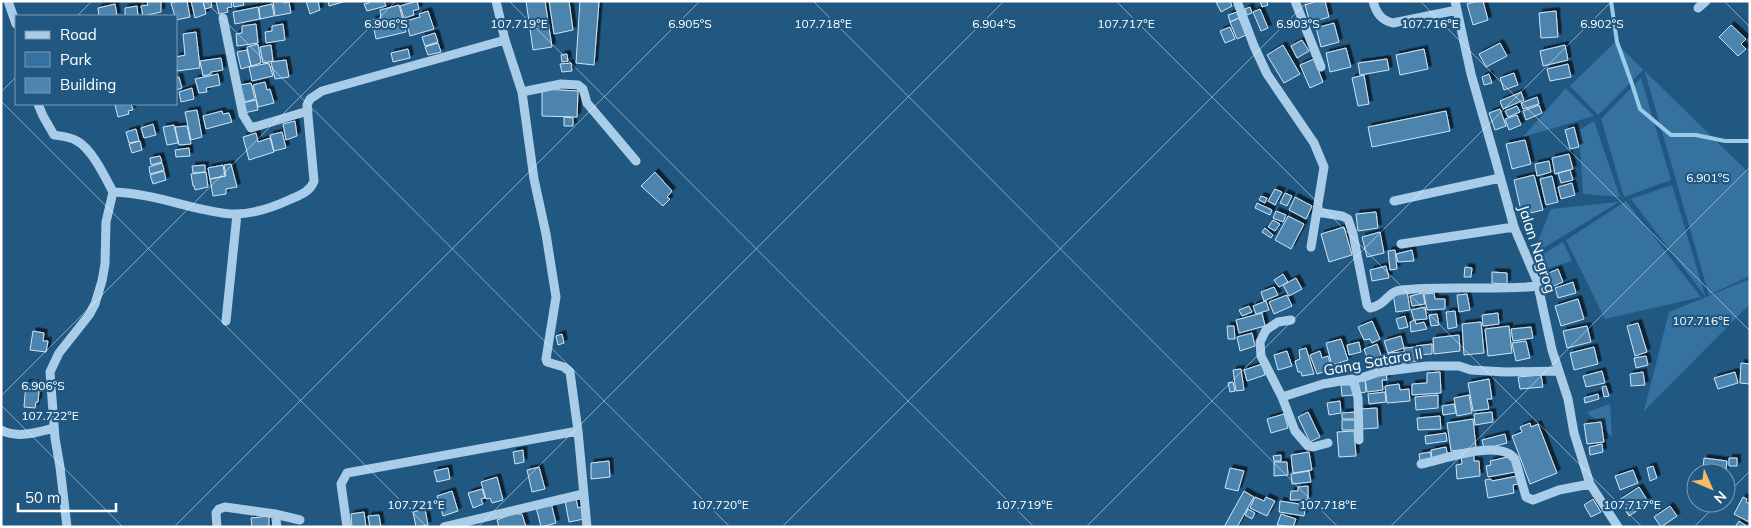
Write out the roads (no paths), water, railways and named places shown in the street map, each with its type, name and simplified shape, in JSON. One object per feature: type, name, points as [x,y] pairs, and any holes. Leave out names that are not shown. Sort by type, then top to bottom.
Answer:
[{"type":"street","points":[[8,1],[15,21]]},
{"type":"street","points":[[496,1],[505,40],[522,92],[534,179],[546,234],[556,297],[546,359],[547,362],[564,367],[570,372],[578,430],[587,527]]},
{"type":"street","points":[[1237,1],[1267,74],[1314,142],[1324,167],[1311,247]]},
{"type":"street","points":[[1295,1],[1321,67]]},
{"type":"street","points":[[1373,1],[1376,11],[1380,16],[1386,21],[1393,23],[1456,6]]},
{"type":"street","points":[[1698,8],[1706,1]]},
{"type":"street","name":"Jalan Nagrog","points":[[1456,6],[1471,74],[1500,178],[1514,227],[1538,286],[1550,341],[1568,399],[1574,432],[1590,484],[1618,527]]},
{"type":"street","points":[[224,18],[243,115],[251,128],[254,129],[308,111]]},
{"type":"street","points":[[113,192],[130,192],[226,214],[249,213],[283,203],[306,192],[314,181],[308,101],[322,91],[505,40]]},
{"type":"street","points":[[522,92],[561,84],[578,85],[583,89],[587,103],[636,161]]},
{"type":"street","points":[[39,105],[54,135],[77,141],[91,154],[113,192],[106,222],[105,264],[95,304],[89,316],[59,353],[50,372],[54,428],[67,527]]},
{"type":"street","points":[[1394,201],[1500,178]]},
{"type":"street","points":[[1317,212],[1342,216],[1348,219],[1353,234],[1363,288],[1370,308],[1379,306],[1392,293],[1402,290],[1538,286]]},
{"type":"street","points":[[226,320],[237,214]]},
{"type":"street","points":[[1401,244],[1514,227]]},
{"type":"street","points":[[1291,320],[1278,322],[1266,330],[1260,342],[1261,356],[1282,397],[1295,431],[1304,442],[1313,448],[1328,443]]},
{"type":"street","name":"Gang Satara II","points":[[1282,397],[1323,384],[1379,372],[1427,366],[1459,366],[1471,370],[1506,372],[1559,371]]},
{"type":"street","points":[[1353,379],[1358,398],[1359,440]]},
{"type":"street","points":[[1,430],[13,435],[54,428]]},
{"type":"street","points":[[347,527],[341,484],[347,473],[578,430]]},
{"type":"street","points":[[1421,464],[1444,459],[1456,454],[1486,451],[1507,452],[1512,454],[1515,459],[1526,497],[1533,500],[1559,490],[1590,484]]},
{"type":"street","points":[[444,527],[583,494]]},
{"type":"street","points":[[217,527],[216,513],[219,509],[225,507],[275,514],[300,520]]},
{"type":"street","points":[[275,514],[277,527]]},
{"type":"waterway","points":[[1611,1],[1617,42],[1640,109],[1671,135],[1696,135],[1725,141],[1750,141]]}]
